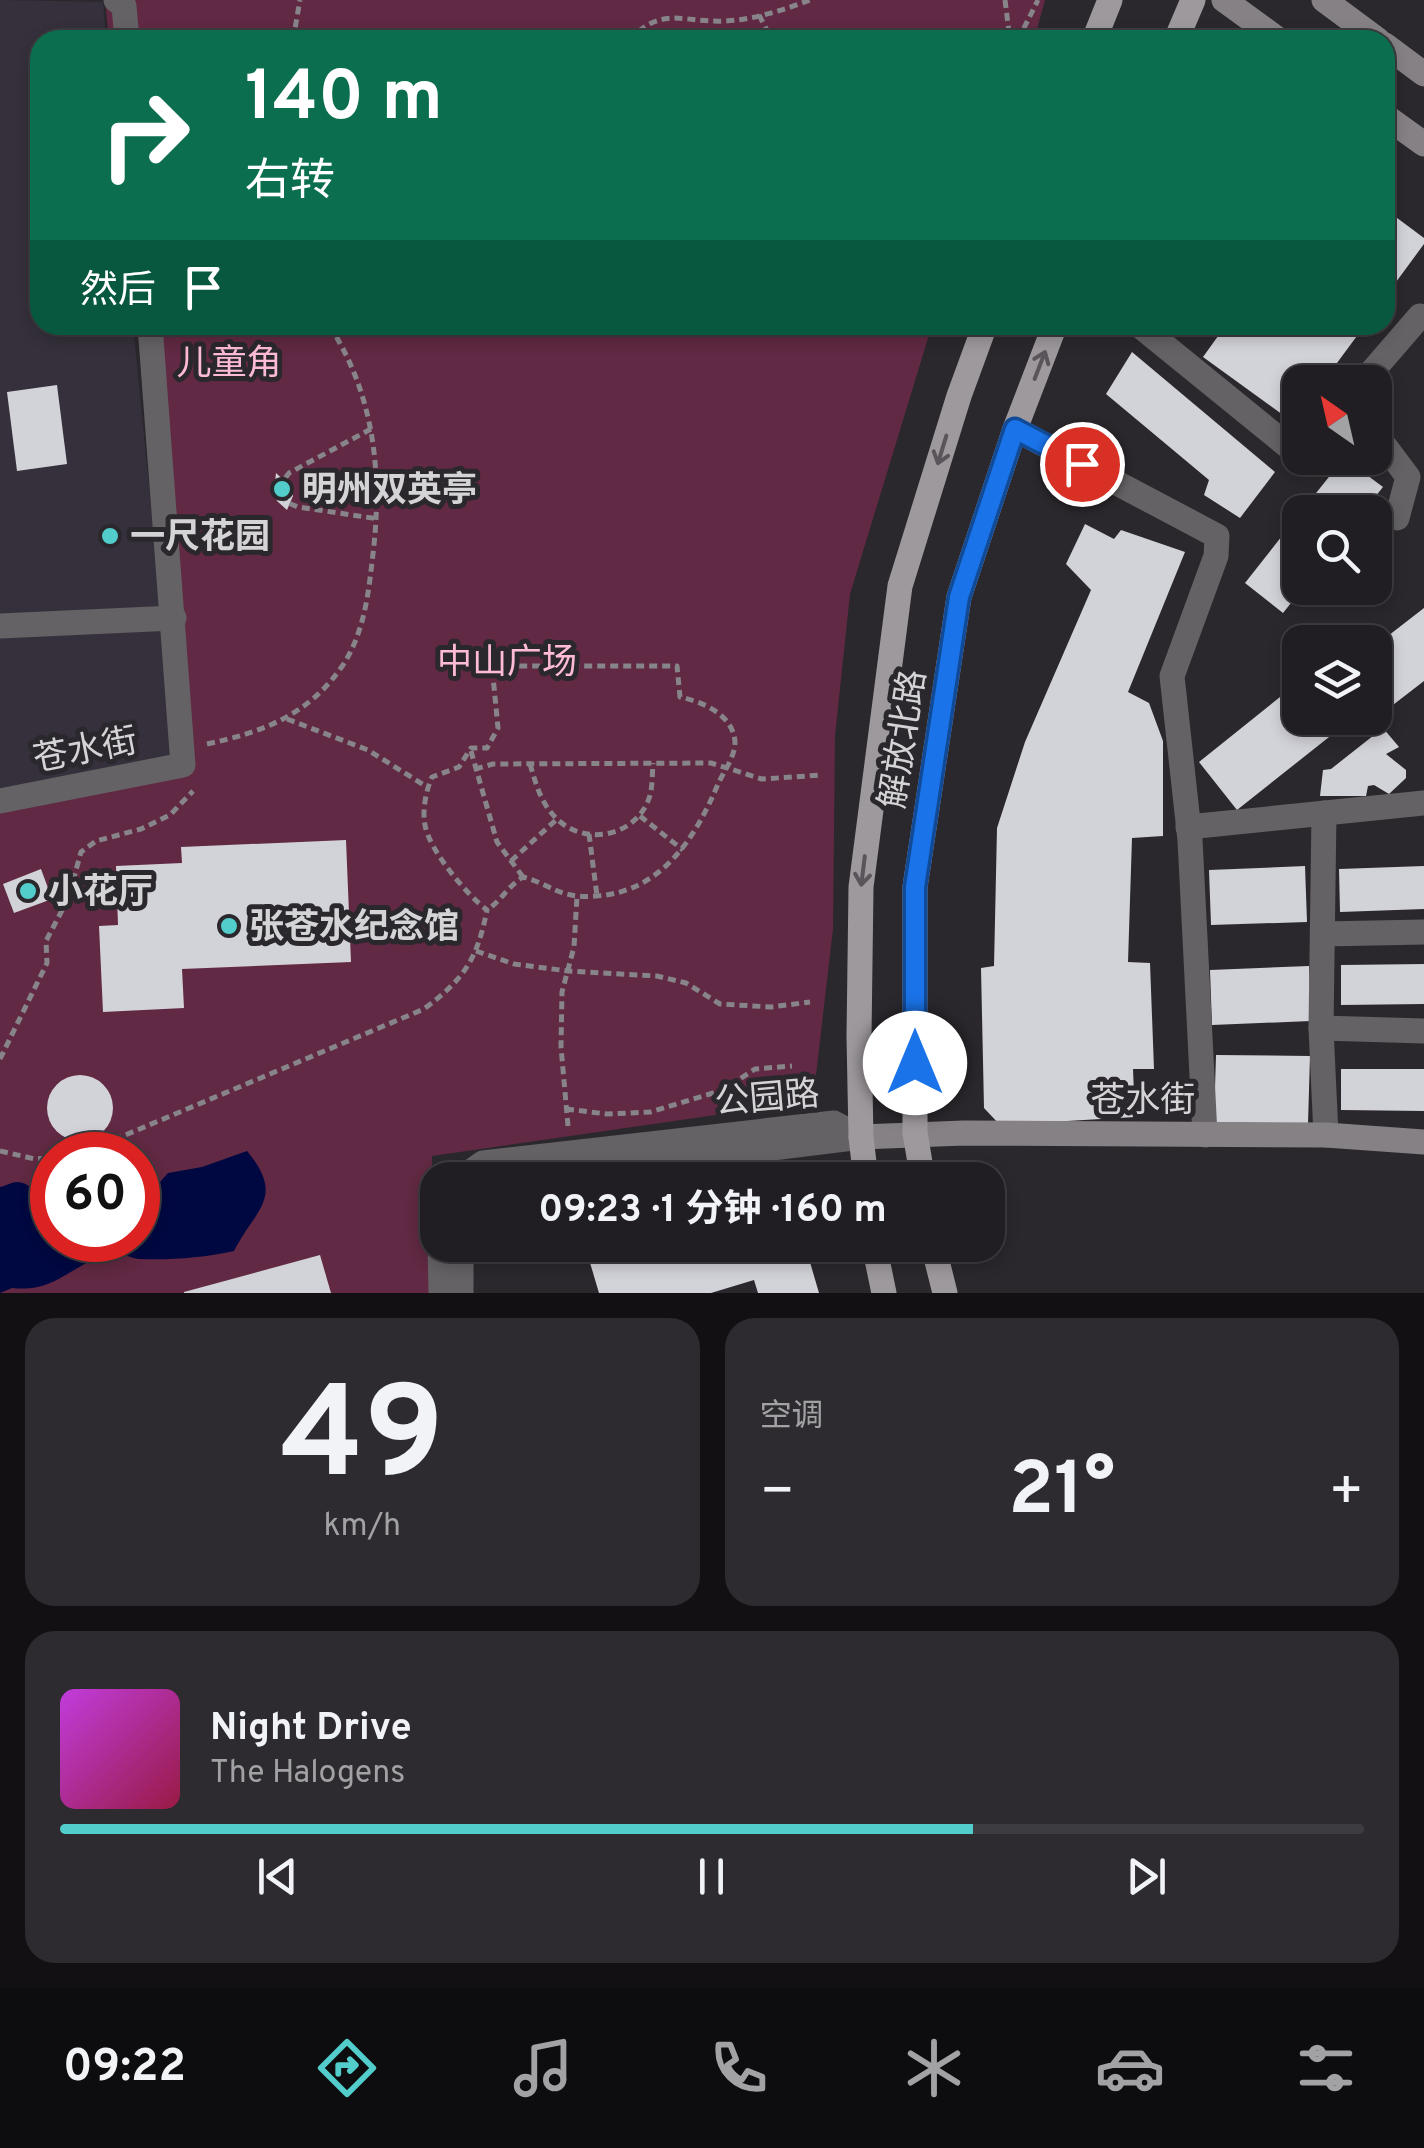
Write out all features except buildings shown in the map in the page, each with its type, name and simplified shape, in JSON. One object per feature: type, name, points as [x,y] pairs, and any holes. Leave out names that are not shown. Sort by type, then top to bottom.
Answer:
[{"type":"main road","points":[[1098,30],[1110,0]]},
{"type":"main road","points":[[1180,30],[1194,0]]},
{"type":"main road","name":"解放北路","points":[[864,1162],[861,887],[900,586],[982,335]]},
{"type":"main road","name":"解放北路","points":[[920,1162],[915,1133],[915,887],[959,597],[1051,335]]},
{"type":"main road","points":[[878,1262],[884,1293]]},
{"type":"main road","points":[[937,1262],[945,1293]]},
{"type":"street","points":[[116,0],[124,6],[126,30]]},
{"type":"street","points":[[1224,0],[1265,30]]},
{"type":"street","points":[[1324,0],[1364,30]]},
{"type":"street","points":[[1395,52],[1424,74]]},
{"type":"street","points":[[1395,123],[1424,144]]},
{"type":"street","points":[[1378,365],[1420,316]]},
{"type":"street","points":[[151,335],[174,618],[193,763]]},
{"type":"street","points":[[1151,335],[1282,441]]},
{"type":"street","points":[[1015,429],[1217,536],[1216,556],[1172,676],[1188,827],[1205,1135]]},
{"type":"street","points":[[1392,455],[1408,476],[1397,518]]},
{"type":"street","points":[[0,626],[174,618]]},
{"type":"street","name":"苍水街","points":[[0,801],[193,763]]},
{"type":"street","points":[[1188,827],[1424,803]]},
{"type":"street","points":[[1324,813],[1321,1028],[1326,1135]]},
{"type":"street","points":[[1322,934],[1424,932]]},
{"type":"street","points":[[1321,1028],[1424,1031]]},
{"type":"street","name":"公园路","points":[[493,1162],[834,1123],[861,1137]]},
{"type":"street","name":"苍水街","points":[[861,1137],[915,1133],[1326,1135],[1424,1142]]},
{"type":"street","name":"公园路","points":[[662,1162],[861,1137]]},
{"type":"street","points":[[440,1262],[441,1293]]},
{"type":"street","points":[[461,1262],[461,1293]]},
{"type":"path","points":[[295,30],[300,0]]},
{"type":"path","points":[[639,30],[663,17],[724,21],[810,0]]},
{"type":"path","points":[[1005,0],[1009,30]]},
{"type":"path","points":[[1023,30],[1038,0]]},
{"type":"path","points":[[759,15],[767,30]]},
{"type":"path","points":[[0,1059],[47,963],[46,941],[68,900],[81,852],[96,841],[141,829],[170,815],[187,800],[193,763],[286,719],[341,668],[354,644],[368,602],[378,519],[377,467],[354,369],[335,335]]},
{"type":"path","points":[[370,429],[290,473],[280,486],[286,502],[298,507],[378,519]]},
{"type":"path","points":[[492,666],[677,666],[680,697],[707,704],[723,718],[735,739],[732,758],[683,850],[634,888],[597,896],[546,889],[523,877],[497,842],[470,748],[488,748],[498,728],[492,666]]},
{"type":"path","points":[[286,719],[368,750],[427,787]]},
{"type":"path","points":[[470,748],[459,767],[432,777],[427,787],[424,827],[464,892],[487,910]]},
{"type":"path","points":[[530,764],[540,796],[557,819],[589,834],[620,831],[640,816],[650,797],[653,763]]},
{"type":"path","points":[[475,769],[493,764],[710,763],[762,779],[822,776]]},
{"type":"path","points":[[640,816],[683,850]]},
{"type":"path","points":[[511,861],[557,819]]},
{"type":"path","points":[[589,834],[597,896]]},
{"type":"path","points":[[133,1132],[424,1009],[454,987],[471,965],[487,910],[523,877]]},
{"type":"path","points":[[568,1131],[562,992],[574,947],[577,896]]},
{"type":"path","points":[[476,951],[514,964],[657,976],[686,983],[720,1004],[771,1008],[810,1002]]},
{"type":"path","points":[[566,1109],[606,1114],[650,1112],[723,1090],[756,1069],[792,1066]]},
{"type":"path","points":[[0,1152],[30,1158]]},
{"type":"shaded area","points":[[0,0],[103,2],[105,30],[30,30],[30,335],[134,335],[176,759],[0,793]]},
{"type":"shaded area","points":[[247,1151],[264,1181],[263,1203],[234,1251],[160,1259],[160,1182],[168,1173],[202,1167]]},
{"type":"shaded area","points":[[0,1187],[30,1187],[30,1262],[90,1262],[41,1286],[0,1293]]},
{"type":"green space","points":[[105,0],[1045,0],[1037,30],[108,30]]},
{"type":"green space","name":"中山广场","points":[[138,335],[929,335],[850,594],[835,736],[833,929],[813,1101],[432,1156],[432,1162],[420,1162],[420,1262],[434,1262],[434,1293],[0,1293],[0,800],[179,759]]},
{"type":"place","name":"明州双英亭","points":[[282,489]]},
{"type":"place","name":"一尺花园","points":[[110,536]]},
{"type":"place","name":"小花厅","points":[[28,891]]},
{"type":"place","name":"张苍水纪念馆","points":[[229,926]]},
{"type":"route","points":[[915,1063],[915,887],[959,597],[1015,429],[1082,464]]},
{"type":"park label","name":"儿童角","points":[[229,362]]}]
